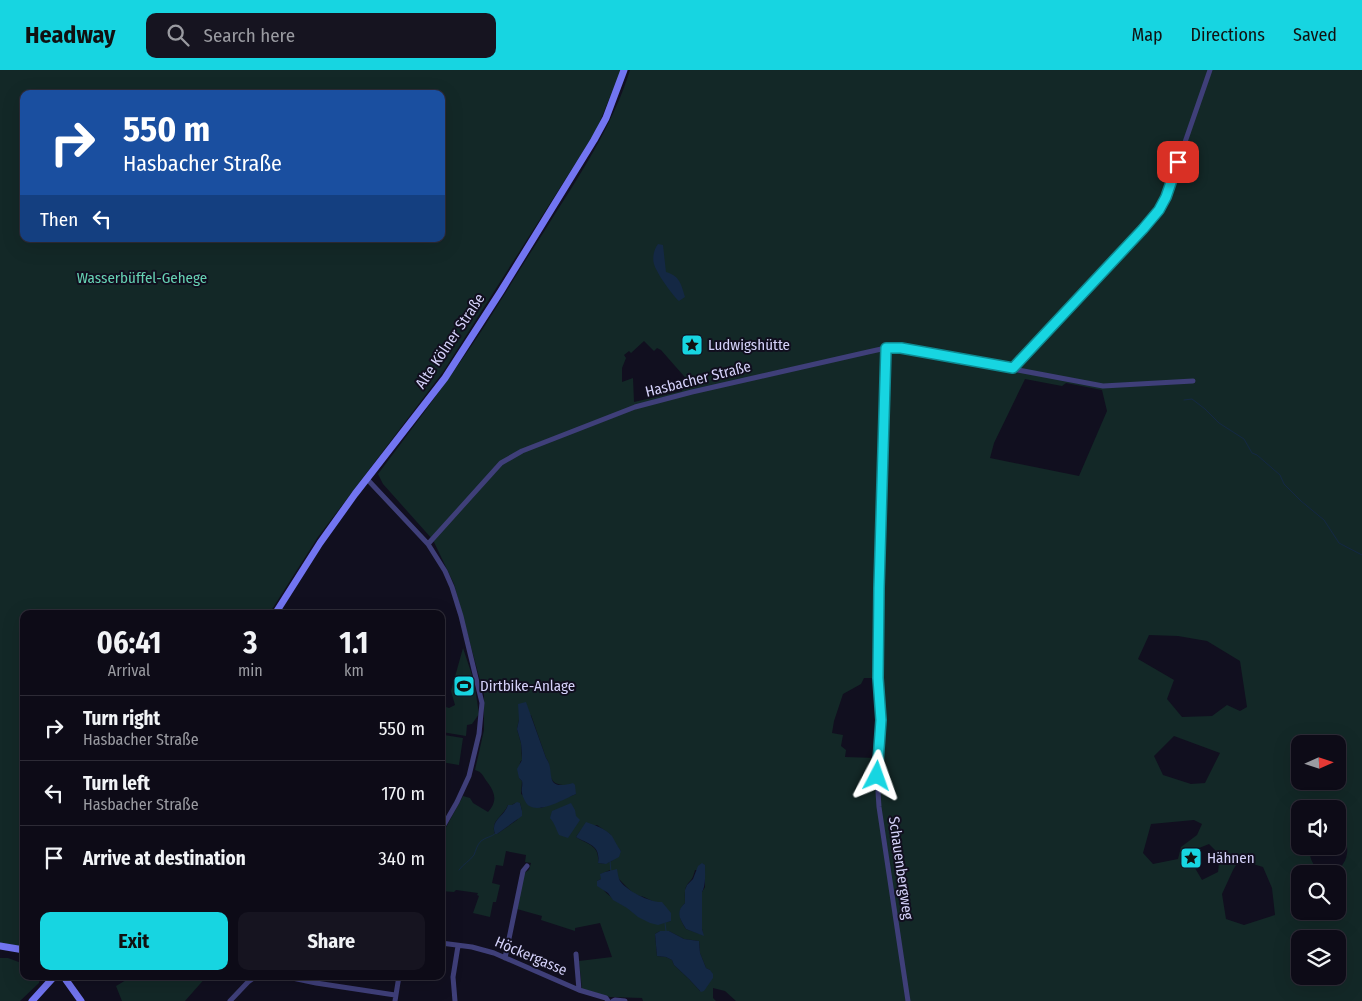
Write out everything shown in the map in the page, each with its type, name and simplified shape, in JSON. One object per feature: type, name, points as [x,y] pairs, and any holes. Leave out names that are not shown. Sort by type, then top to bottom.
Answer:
[{"type":"main road","name":"Alte Kölner Straße","points":[[278,610],[320,543],[445,378],[501,291],[594,140],[606,118],[624,70]]},
{"type":"main road","points":[[0,946],[20,949]]},
{"type":"main road","points":[[32,1001],[49,980]]},
{"type":"main road","points":[[68,980],[81,1001]]},
{"type":"street","points":[[1013,368],[1159,210],[1166,197],[1210,70]]},
{"type":"street","name":"Hasbacher Straße","points":[[428,544],[501,463],[522,451],[636,407],[692,392],[886,348],[901,348],[1103,386],[1193,381]]},
{"type":"street","name":"Schauenbergweg","points":[[886,348],[879,588],[878,678],[881,720],[877,776],[879,807],[908,1001]]},
{"type":"street","points":[[367,479],[428,544],[445,570],[461,616],[482,703],[479,734],[469,776],[445,823]]},
{"type":"street","points":[[505,958],[523,870],[527,866]]},
{"type":"street","name":"Höckergasse","points":[[445,944],[481,949],[579,990],[606,998],[608,1001]]},
{"type":"street","points":[[455,1001],[453,977],[458,946]]},
{"type":"street","points":[[576,954],[579,990]]},
{"type":"street","points":[[230,1001],[251,980]]},
{"type":"street","points":[[302,980],[395,998],[398,980]]},
{"type":"street","points":[[613,1001],[625,1001]]},
{"type":"green space","name":"Wasserbüffel-Gehege","points":[[0,70],[621,70],[596,131],[443,372],[318,537],[272,610],[20,610],[20,946],[0,943]]},
{"type":"green space","points":[[630,70],[1362,70],[1362,1001],[736,1001],[725,991],[713,988],[713,998],[716,1001],[643,1001],[642,998],[610,997],[582,989],[579,961],[612,957],[600,923],[575,928],[575,931],[541,920],[542,916],[517,909],[524,873],[529,870],[531,863],[525,862],[526,855],[506,851],[503,866],[496,865],[492,883],[500,885],[496,902],[493,902],[490,917],[473,913],[479,896],[477,895],[478,893],[456,890],[454,892],[445,891],[445,830],[463,796],[470,798],[473,803],[488,812],[494,801],[491,787],[481,773],[475,770],[484,730],[484,695],[454,584],[433,540],[383,484],[378,474],[472,345],[604,133]],"holes":[[[644,341],[654,351],[657,348],[661,350],[690,383],[682,386],[682,391],[634,402],[633,378],[622,382],[622,368],[626,358],[624,355],[629,351],[631,353]],[[1025,379],[1062,386],[1066,383],[1102,390],[1107,411],[1079,476],[990,458],[994,443]],[[1149,635],[1178,636],[1207,641],[1240,661],[1247,707],[1240,711],[1227,705],[1212,716],[1182,717],[1167,699],[1174,680],[1138,659]],[[864,678],[877,678],[880,720],[876,758],[845,757],[846,750],[841,746],[843,735],[832,733],[843,694],[861,684]],[[531,715],[549,764],[552,780],[557,784],[568,787],[576,794],[541,808],[521,794],[522,781],[519,778],[520,762],[522,760],[521,743],[517,729],[519,720]],[[1174,736],[1220,753],[1205,783],[1191,784],[1163,775],[1154,756]],[[1291,800],[1346,800],[1346,857],[1342,865],[1346,865],[1346,920],[1291,920],[1291,865],[1314,865],[1310,855],[1291,855]],[[520,803],[522,811],[517,820],[495,834],[494,825],[508,805]],[[1194,820],[1202,824],[1197,835],[1181,847],[1178,859],[1153,864],[1143,853],[1151,824]],[[597,825],[610,834],[621,851],[609,862],[598,863],[595,849],[576,837],[581,830]],[[1209,844],[1220,855],[1218,872],[1202,880],[1192,863],[1194,850]],[[1239,860],[1263,867],[1272,888],[1275,915],[1244,925],[1226,919],[1222,894]],[[610,870],[633,893],[646,898],[661,908],[671,921],[656,921],[638,916],[603,889],[597,881],[601,879],[601,874]],[[695,870],[705,871],[705,887],[702,892],[703,935],[686,929],[680,913],[685,903],[686,887],[692,879]],[[660,931],[669,931],[684,939],[699,941],[700,953],[706,968],[710,970],[700,991],[674,965],[672,960],[657,956],[655,934]]]},
{"type":"green space","name":"Dirtbike-Anlage","points":[[463,648],[474,681],[479,714],[472,724],[467,725],[466,736],[445,732],[446,707],[449,708],[455,705],[451,691]]},
{"type":"green space","points":[[445,735],[463,738],[459,765],[445,763]]},
{"type":"green space","points":[[0,958],[8,958],[20,962],[20,980],[40,980],[39,983],[20,1001],[0,1001]]},
{"type":"green space","points":[[126,980],[203,980],[185,1001],[122,1001],[116,986]]},
{"type":"water","points":[[658,244],[663,245],[666,272],[677,278],[682,288],[685,297],[679,301],[672,294],[654,264],[655,248]]},
{"type":"water","points":[[526,702],[549,763],[553,782],[557,785],[573,783],[575,785],[576,794],[541,808],[529,806],[525,801],[522,794],[522,781],[519,778],[517,769],[522,760],[521,743],[517,729],[519,720],[518,704]]},
{"type":"water","points":[[520,803],[522,816],[495,834],[494,825],[496,822],[508,805]]},
{"type":"water","points":[[571,803],[576,816],[580,820],[568,838],[559,835],[550,818],[552,811]]},
{"type":"water","points":[[586,822],[604,829],[612,836],[621,851],[619,857],[606,864],[598,863],[598,852],[596,849],[576,837]]},
{"type":"water","points":[[702,863],[705,865],[705,883],[702,892],[702,929],[704,936],[686,929],[679,913],[685,903],[687,885],[693,879],[698,866]]},
{"type":"water","points":[[617,869],[620,881],[628,889],[646,898],[662,902],[671,913],[671,921],[658,925],[650,923],[613,900],[608,893],[597,886],[597,881],[601,879],[600,874]]},
{"type":"water","points":[[660,931],[669,931],[684,939],[699,941],[700,953],[706,968],[713,974],[713,978],[704,991],[701,992],[674,965],[672,960],[657,956],[655,934]]},
{"type":"waterway","points":[[1184,400],[1192,399],[1219,423],[1244,439],[1252,453],[1257,455],[1280,475],[1284,484],[1324,520],[1339,543],[1362,555]]},
{"type":"waterway","points":[[459,870],[471,859],[481,841],[496,833]]},
{"type":"waterway","points":[[610,861],[611,872]]},
{"type":"waterway","points":[[665,923],[666,931]]},
{"type":"place","name":"Ludwigshütte","points":[[692,345]]},
{"type":"place","name":"Dirtbike-Anlage","points":[[464,686]]},
{"type":"place","name":"Hähnen","points":[[1191,858]]},
{"type":"route","points":[[877,776],[881,720],[878,678],[879,588],[886,348],[901,348],[1013,368],[1159,210],[1166,197],[1178,162]]}]
